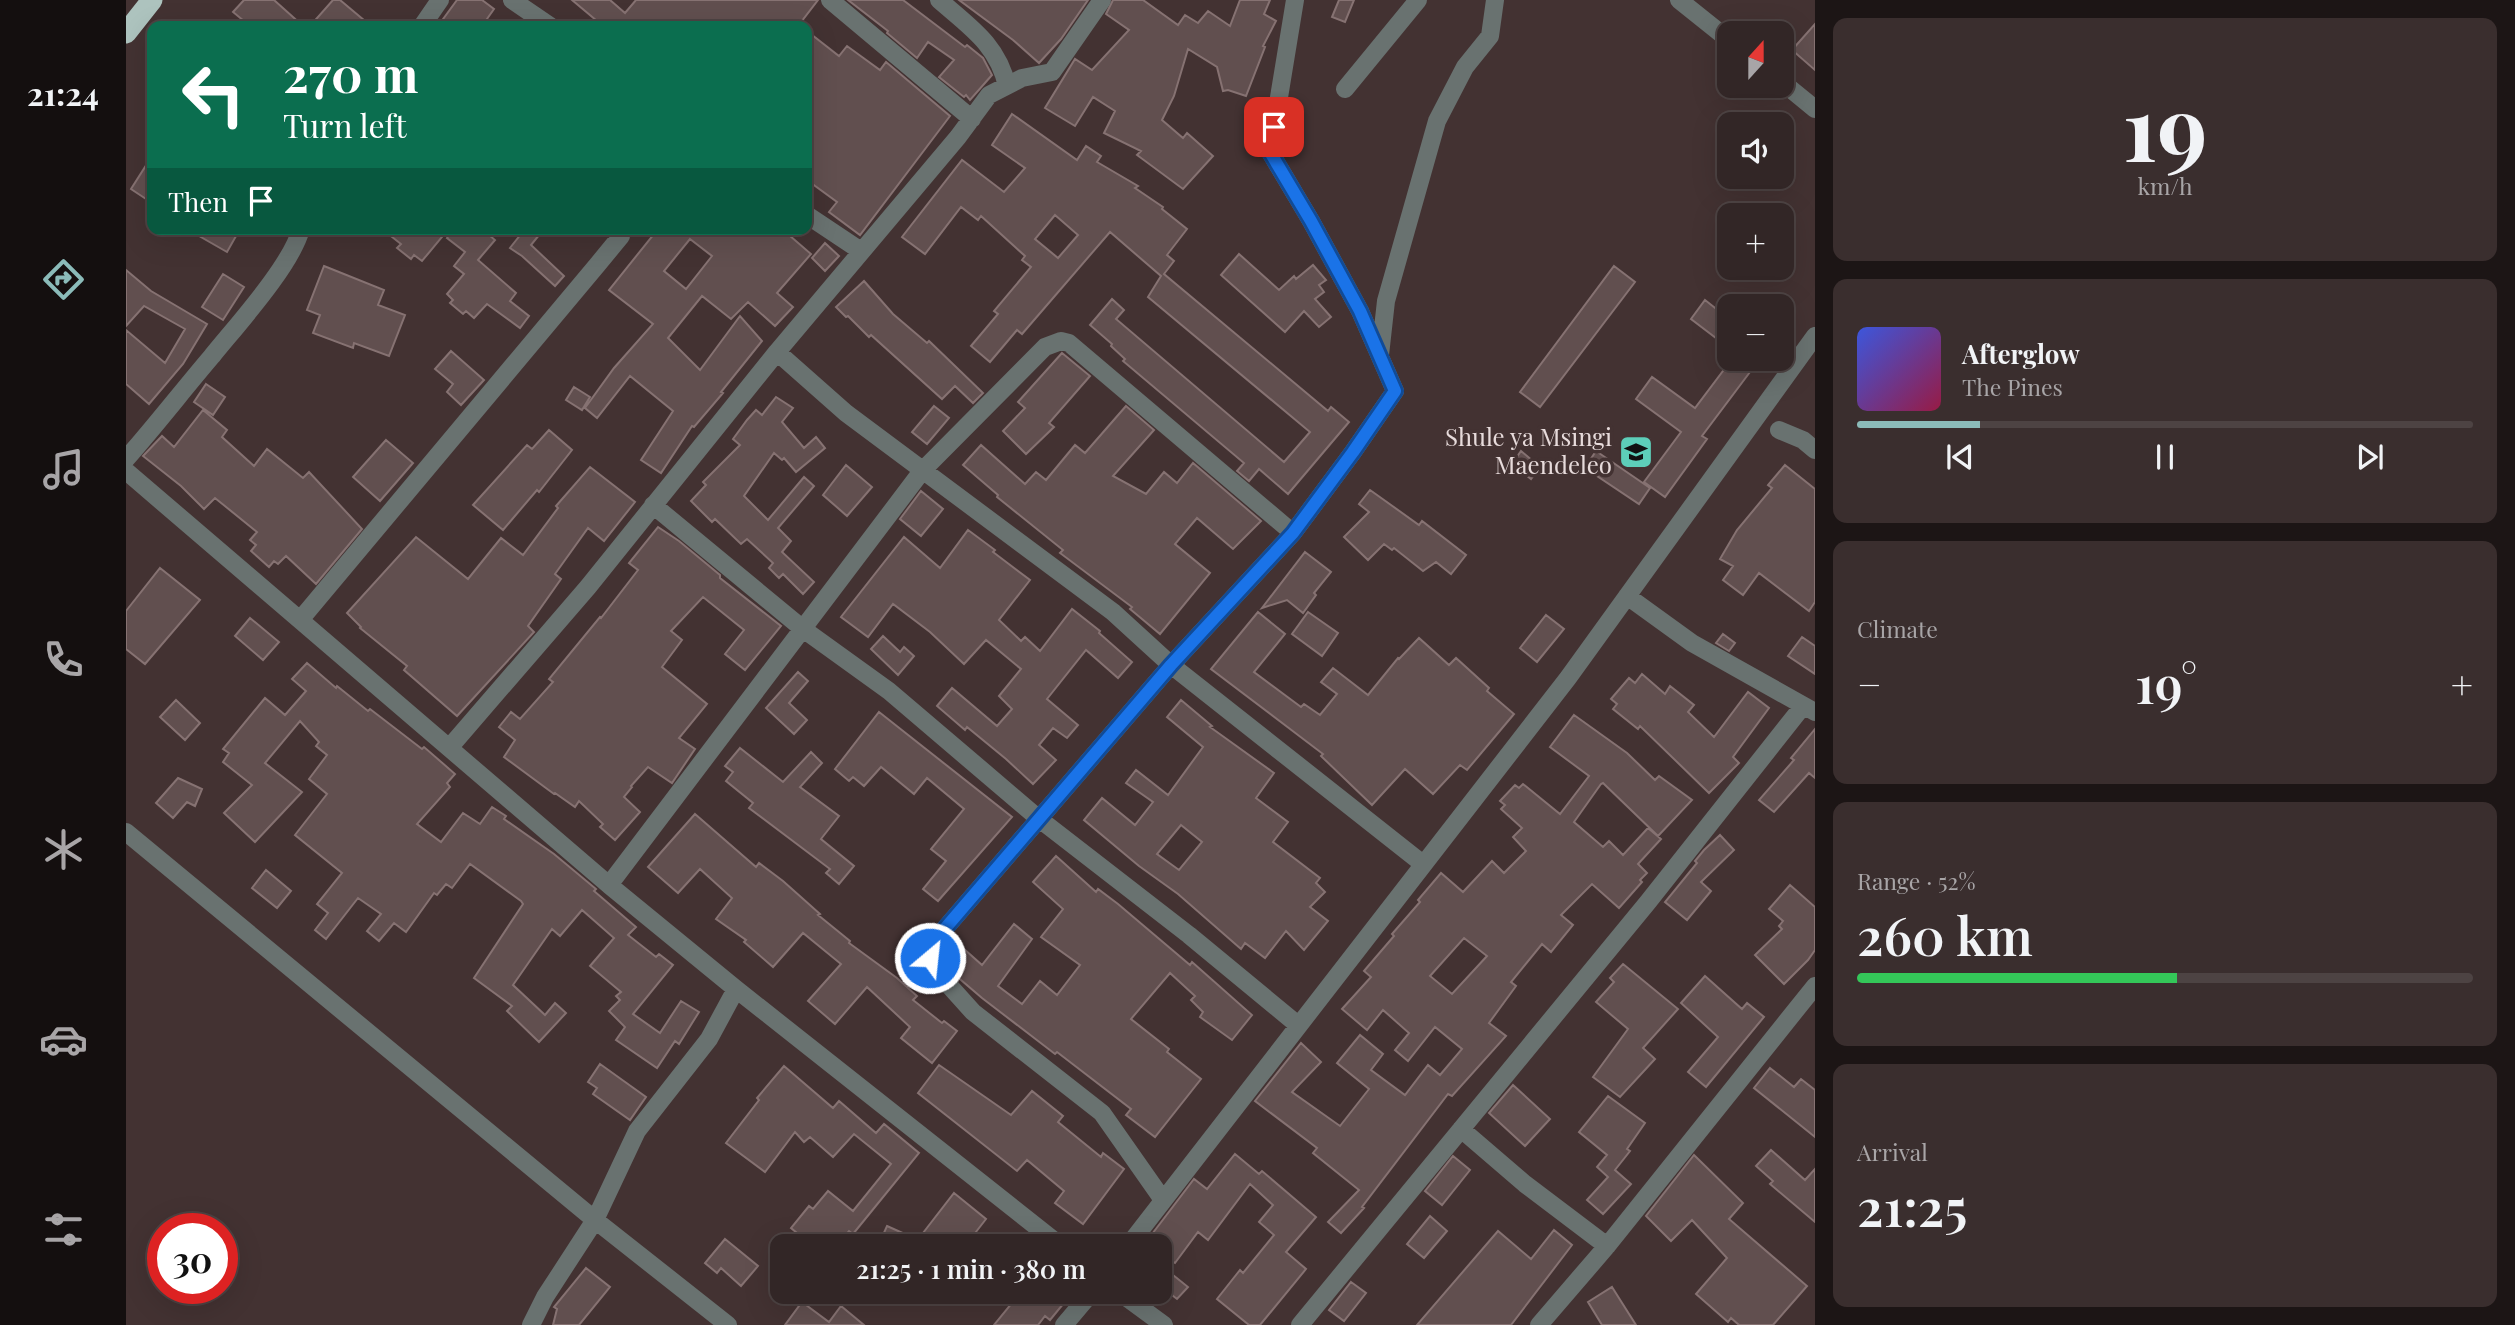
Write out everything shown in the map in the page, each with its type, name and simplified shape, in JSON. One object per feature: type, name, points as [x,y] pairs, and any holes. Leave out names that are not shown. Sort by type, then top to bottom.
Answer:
[{"type":"highway","points":[[126,33],[152,0]]},
{"type":"street","points":[[425,21],[440,0]]},
{"type":"street","points":[[512,0],[543,21]]},
{"type":"street","points":[[830,0],[971,119]]},
{"type":"street","points":[[939,0],[993,49],[1003,68],[1007,86]]},
{"type":"street","points":[[449,748],[587,587],[989,94],[1022,78],[1052,72],[1102,0]]},
{"type":"street","points":[[1163,1200],[1102,1113],[973,1012],[937,972],[930,958],[930,948],[1171,665],[1293,533],[1395,391],[1360,311],[1270,152],[1295,0]]},
{"type":"street","points":[[1345,89],[1418,0]]},
{"type":"street","points":[[1380,356],[1386,301],[1437,121],[1465,67],[1490,36],[1495,0]]},
{"type":"street","points":[[1679,0],[1717,30]]},
{"type":"street","points":[[1794,92],[1815,109]]},
{"type":"street","points":[[812,218],[861,251]]},
{"type":"street","points":[[126,459],[234,331],[281,269],[300,235]]},
{"type":"street","points":[[300,620],[504,380],[620,235]]},
{"type":"street","points":[[1137,1234],[1568,678],[1815,336]]},
{"type":"street","points":[[609,885],[922,471],[1045,346],[1061,341],[1069,343],[1293,533]]},
{"type":"street","points":[[777,352],[846,412],[922,471],[1113,612],[1171,665],[1423,863]]},
{"type":"street","points":[[1779,429],[1803,440],[1815,450]]},
{"type":"street","points":[[126,471],[609,885],[1046,1234]]},
{"type":"street","points":[[653,505],[803,629],[889,691],[1038,818],[1189,935],[1298,1025]]},
{"type":"street","points":[[1300,1325],[1809,709],[1692,643],[1627,596]]},
{"type":"street","points":[[126,832],[595,1220],[728,1325]]},
{"type":"street","points":[[1539,1325],[1607,1246],[1815,986]]},
{"type":"street","points":[[531,1325],[545,1297],[595,1220],[637,1131],[709,1039],[736,989]]},
{"type":"street","points":[[1461,1129],[1525,1184],[1607,1246]]},
{"type":"street","points":[[1064,1325],[1082,1304]]},
{"type":"street","points":[[1135,1304],[1164,1325]]},
{"type":"building","points":[[244,0],[274,0],[297,21],[244,21],[233,12]]},
{"type":"building","points":[[333,0],[340,0],[365,21],[314,21]]},
{"type":"building","points":[[457,0],[482,0],[494,9],[486,21],[442,21]]},
{"type":"building","points":[[572,0],[610,0],[625,13],[636,0],[818,0],[802,21],[597,21]]},
{"type":"building","points":[[848,0],[903,0],[983,58],[992,75],[970,100],[966,95],[964,97],[939,77],[954,60],[928,42],[917,58]]},
{"type":"building","points":[[959,0],[1088,0],[1061,39],[1039,63]]},
{"type":"building","points":[[1113,0],[1143,0],[1178,25],[1185,15],[1198,23],[1208,11],[1230,26],[1240,0],[1270,0],[1264,14],[1276,21],[1263,46],[1265,47],[1246,96],[1223,91],[1217,67],[1188,49],[1174,96],[1162,120],[1183,138],[1187,133],[1213,156],[1183,189],[1137,155],[1141,151],[1104,133],[1115,111],[1093,97],[1075,126],[1045,108],[1075,59],[1092,70],[1129,30],[1106,14]]},
{"type":"building","points":[[1339,0],[1354,0],[1345,22],[1332,17]]},
{"type":"building","points":[[1815,24],[1815,70],[1794,52],[1794,48]]},
{"type":"building","points":[[812,35],[839,56],[847,46],[880,70],[886,62],[950,116],[860,235],[829,212],[837,202],[812,184]]},
{"type":"building","points":[[1012,114],[1077,160],[1086,146],[1101,156],[1097,162],[1138,186],[1135,188],[1163,207],[1162,209],[1187,229],[1167,255],[1174,261],[1164,274],[1328,411],[1331,407],[1349,422],[1288,494],[1259,469],[1249,481],[1237,471],[1244,463],[1123,361],[1125,359],[1112,344],[1090,325],[1112,299],[1124,310],[1116,319],[1284,462],[1310,432],[1148,297],[1161,276],[1110,232],[1022,334],[1017,330],[990,362],[971,346],[998,314],[994,311],[1031,267],[1022,260],[1025,256],[981,216],[978,220],[961,207],[925,254],[902,237],[962,160],[1004,192],[1025,168],[992,145]],"holes":[[[1055,215],[1078,235],[1058,258],[1035,239]]]},
{"type":"building","points":[[147,164],[147,200],[131,189]]},
{"type":"building","points":[[197,235],[237,235],[227,252]]},
{"type":"building","points":[[390,235],[442,237],[422,261],[414,255],[411,259],[397,248],[401,244]]},
{"type":"building","points":[[449,235],[489,235],[495,240],[478,260],[516,293],[510,301],[529,316],[520,328],[487,304],[474,318],[466,311],[463,314],[450,303],[453,300],[447,294],[464,274],[454,266],[465,252],[447,238]]},
{"type":"building","points":[[520,235],[539,235],[531,245],[564,276],[555,286],[510,248]]},
{"type":"building","points":[[653,235],[789,235],[811,254],[777,293],[793,307],[775,326],[748,302],[731,319],[702,296],[668,338],[700,370],[740,316],[762,341],[721,392],[723,393],[694,427],[692,426],[661,473],[641,460],[673,411],[630,376],[597,418],[585,408],[614,368],[653,324],[609,290]],"holes":[[[690,239],[712,256],[686,289],[664,271]]]},
{"type":"building","points":[[825,243],[839,256],[825,271],[812,258]]},
{"type":"building","points":[[1239,254],[1279,290],[1294,276],[1296,279],[1313,265],[1326,280],[1319,285],[1324,292],[1315,299],[1331,317],[1319,327],[1304,311],[1285,332],[1221,275]]},
{"type":"building","points":[[324,266],[384,290],[378,305],[405,315],[389,356],[354,343],[353,348],[313,333],[320,315],[307,310]]},
{"type":"building","points":[[1614,266],[1635,282],[1540,407],[1520,392]]},
{"type":"building","points":[[126,270],[151,291],[207,324],[183,364],[149,404],[126,384],[126,330],[165,363],[185,329],[144,306],[126,326]]},
{"type":"building","points":[[223,274],[244,287],[223,320],[202,307]]},
{"type":"building","points":[[864,281],[893,314],[927,343],[929,341],[983,393],[973,403],[955,386],[942,399],[836,307]]},
{"type":"building","points":[[1705,300],[1717,310],[1717,339],[1691,319]]},
{"type":"building","points":[[451,351],[484,380],[461,405],[447,392],[453,384],[435,369]]},
{"type":"building","points":[[1062,353],[1090,376],[1049,423],[1054,427],[1026,454],[1003,431],[1025,408],[1018,402]]},
{"type":"building","points":[[1723,371],[1751,371],[1702,436],[1707,439],[1665,497],[1644,482],[1681,432],[1636,399],[1652,377],[1695,408]]},
{"type":"building","points":[[206,384],[225,397],[213,415],[194,402]]},
{"type":"building","points":[[574,387],[590,397],[582,410],[566,400]]},
{"type":"building","points":[[776,397],[793,408],[782,422],[804,448],[816,437],[825,448],[796,472],[784,458],[782,460],[774,453],[744,496],[768,520],[804,477],[814,486],[778,528],[791,541],[782,552],[814,582],[803,594],[783,574],[779,578],[769,568],[773,563],[747,539],[741,544],[715,519],[712,522],[691,501],[706,485],[703,482],[740,445],[733,439],[747,420],[756,410],[762,415]]},
{"type":"building","points":[[934,406],[949,418],[927,444],[912,432]]},
{"type":"building","points":[[1126,406],[1154,430],[1113,476],[1146,494],[1164,472],[1177,483],[1193,463],[1261,521],[1233,549],[1197,518],[1175,544],[1210,573],[1160,634],[1130,609],[1132,607],[1060,553],[1063,550],[997,497],[998,495],[963,465],[981,445],[1025,484],[1036,472],[1046,480],[1075,445],[1085,453]]},
{"type":"building","points":[[203,410],[227,430],[222,437],[254,466],[267,449],[303,478],[309,472],[362,529],[316,584],[286,556],[278,564],[274,561],[269,567],[251,551],[256,545],[250,540],[257,532],[215,498],[204,509],[181,486],[143,456],[162,436],[174,447]]},
{"type":"building","points":[[549,430],[572,450],[539,492],[537,490],[503,530],[473,505],[527,445],[532,449]]},
{"type":"building","points":[[386,440],[413,463],[380,501],[353,477]]},
{"type":"building","points":[[1521,451],[1540,467],[1531,479],[1512,464]]},
{"type":"building","points":[[1596,451],[1650,488],[1639,504],[1585,468]]},
{"type":"building","points":[[846,465],[872,487],[847,516],[823,495]]},
{"type":"building","points":[[1785,465],[1815,489],[1815,602],[1809,611],[1759,573],[1743,595],[1723,580],[1733,566],[1720,559],[1737,530],[1772,488],[1768,485]]},
{"type":"building","points":[[590,467],[635,502],[604,541],[588,528],[555,574],[561,579],[528,626],[534,632],[457,716],[404,670],[407,666],[360,628],[347,613],[416,537],[468,579],[501,538],[523,555],[558,508],[556,506]]},
{"type":"building","points":[[1370,490],[1419,525],[1422,521],[1466,555],[1451,574],[1436,562],[1423,571],[1394,548],[1392,550],[1384,544],[1368,560],[1344,537],[1369,512],[1359,504]]},
{"type":"building","points":[[921,491],[943,509],[921,536],[900,519]]},
{"type":"building","points":[[658,527],[679,541],[720,575],[720,578],[781,626],[745,670],[725,654],[744,630],[703,597],[671,631],[682,640],[662,667],[707,704],[679,738],[695,749],[672,783],[648,767],[631,786],[624,797],[640,812],[615,840],[600,827],[603,824],[579,801],[575,807],[504,757],[515,740],[499,727],[511,712],[520,719],[553,682],[549,679],[638,570],[629,563]]},
{"type":"building","points":[[968,530],[1030,580],[999,620],[1021,641],[1025,637],[1040,651],[1072,609],[1132,662],[1118,678],[1086,650],[1047,699],[1078,725],[1067,738],[1053,728],[1039,745],[1056,760],[1033,784],[967,727],[965,730],[937,706],[952,688],[997,726],[1012,709],[999,696],[1021,669],[986,640],[964,664],[930,632],[893,604],[868,637],[841,617],[904,537],[940,568]]},
{"type":"building","points":[[1305,552],[1331,572],[1314,593],[1316,595],[1303,613],[1287,600],[1262,608]]},
{"type":"building","points":[[160,568],[200,600],[145,664],[126,649],[126,611]]},
{"type":"building","points":[[1258,612],[1285,634],[1254,672],[1301,707],[1304,704],[1320,715],[1337,694],[1321,682],[1333,668],[1368,695],[1398,658],[1419,638],[1449,665],[1456,658],[1489,688],[1487,691],[1514,714],[1467,770],[1460,765],[1433,794],[1405,769],[1372,805],[1321,756],[1323,754],[1211,669]]},
{"type":"building","points":[[1308,612],[1338,633],[1322,656],[1292,634]]},
{"type":"building","points":[[1546,615],[1564,629],[1537,662],[1520,648]]},
{"type":"building","points":[[250,618],[279,642],[263,660],[235,636]]},
{"type":"building","points":[[1723,634],[1735,643],[1729,651],[1716,643]]},
{"type":"building","points":[[883,636],[900,652],[904,647],[914,656],[898,675],[871,649]]},
{"type":"building","points":[[1802,637],[1815,646],[1815,674],[1788,656]]},
{"type":"building","points":[[307,663],[368,711],[370,709],[422,749],[424,747],[455,774],[447,783],[450,787],[417,824],[441,842],[463,813],[480,824],[492,807],[596,889],[594,891],[636,927],[628,935],[656,957],[659,954],[673,965],[633,1014],[660,1033],[681,1001],[699,1012],[679,1044],[675,1041],[657,1068],[616,1040],[625,1027],[609,1011],[620,1000],[616,996],[621,992],[590,966],[614,938],[582,910],[560,936],[552,929],[513,985],[545,1015],[555,1003],[566,1013],[539,1042],[507,1011],[512,1006],[474,978],[523,904],[470,864],[452,888],[446,884],[437,895],[434,893],[406,932],[394,923],[379,941],[367,931],[381,914],[358,898],[326,939],[315,930],[328,913],[317,904],[342,873],[295,835],[327,794],[309,779],[327,755],[316,746],[319,742],[300,721],[265,763],[302,792],[255,842],[224,813],[252,785],[223,762],[229,753],[223,749],[265,698],[285,715],[306,691],[292,679]]},
{"type":"building","points":[[798,672],[808,681],[789,703],[807,720],[794,734],[766,708]]},
{"type":"building","points":[[1642,674],[1665,694],[1670,686],[1694,705],[1688,712],[1714,737],[1748,692],[1769,708],[1733,757],[1739,763],[1709,793],[1640,726],[1638,729],[1613,709],[1617,704],[1611,699],[1629,678],[1635,683]]},
{"type":"building","points":[[176,700],[200,723],[185,740],[160,717]]},
{"type":"building","points":[[1181,700],[1212,726],[1210,727],[1274,773],[1256,798],[1288,822],[1273,842],[1320,878],[1316,883],[1325,892],[1310,907],[1328,921],[1304,950],[1286,931],[1265,958],[1245,943],[1241,949],[1178,894],[1139,866],[1084,820],[1102,798],[1135,825],[1153,802],[1126,783],[1136,770],[1168,795],[1203,747],[1167,717]],"holes":[[[1181,825],[1202,842],[1179,870],[1157,854]]]},
{"type":"building","points":[[879,712],[1012,817],[938,901],[923,889],[946,861],[931,849],[964,809],[927,778],[914,794],[881,767],[864,786],[853,777],[849,781],[835,769]]},
{"type":"building","points":[[1574,715],[1627,753],[1655,780],[1659,776],[1692,800],[1658,836],[1601,784],[1574,822],[1603,847],[1609,841],[1623,855],[1648,828],[1661,839],[1638,864],[1647,873],[1640,880],[1642,882],[1619,908],[1592,884],[1561,915],[1573,925],[1551,952],[1542,944],[1511,982],[1516,986],[1489,1023],[1506,1036],[1452,1096],[1448,1094],[1362,1207],[1364,1208],[1341,1233],[1328,1222],[1359,1190],[1313,1153],[1317,1148],[1255,1101],[1301,1043],[1321,1062],[1292,1092],[1340,1126],[1369,1089],[1337,1063],[1360,1035],[1383,1054],[1371,1070],[1405,1095],[1428,1065],[1440,1075],[1462,1049],[1435,1027],[1408,1061],[1395,1050],[1409,1033],[1383,1010],[1367,1030],[1342,1009],[1371,977],[1364,971],[1441,873],[1463,892],[1492,861],[1504,873],[1526,851],[1513,837],[1522,828],[1501,809],[1505,805],[1500,801],[1515,785],[1519,788],[1523,784],[1560,814],[1589,776],[1550,747]],"holes":[[[1464,938],[1487,956],[1452,994],[1430,976]]]},
{"type":"building","points":[[1815,729],[1815,778],[1809,773],[1774,812],[1759,800],[1794,760],[1791,758]]},
{"type":"building","points":[[740,748],[783,782],[811,752],[822,763],[800,787],[839,816],[821,839],[854,866],[839,884],[826,873],[830,869],[749,808],[753,803],[726,781],[733,772],[725,766]]},
{"type":"building","points":[[178,778],[202,789],[195,806],[187,802],[173,818],[156,803]]},
{"type":"building","points":[[695,814],[756,867],[759,863],[783,881],[850,941],[849,943],[917,996],[913,1000],[957,1031],[932,1063],[901,1038],[910,1027],[867,987],[835,1024],[808,1001],[841,964],[803,933],[773,967],[744,942],[746,940],[716,919],[732,898],[700,869],[678,893],[648,867]]},
{"type":"building","points":[[1720,835],[1734,850],[1701,882],[1711,891],[1687,920],[1665,902],[1697,863],[1695,861],[1704,850]]},
{"type":"building","points":[[1056,856],[1096,892],[1098,889],[1118,904],[1190,965],[1192,962],[1252,1015],[1232,1040],[1200,1017],[1203,1012],[1191,1000],[1195,996],[1170,973],[1131,1019],[1201,1079],[1155,1137],[1126,1115],[1131,1109],[982,998],[954,974],[942,956],[955,941],[982,965],[1014,924],[1032,939],[998,986],[1022,1004],[1040,981],[1057,995],[1080,965],[1041,937],[1063,909],[1033,882]]},
{"type":"building","points":[[266,870],[291,891],[277,908],[252,888]]},
{"type":"building","points":[[1790,885],[1815,907],[1815,950],[1784,984],[1755,955],[1782,929],[1779,926],[1783,921],[1769,909]]},
{"type":"building","points":[[1623,964],[1678,1009],[1643,1048],[1655,1059],[1620,1097],[1593,1077],[1628,1029],[1596,1002],[1614,982],[1610,978]]},
{"type":"building","points":[[1705,976],[1742,1009],[1747,1003],[1764,1017],[1706,1087],[1688,1072],[1718,1037],[1681,1003]]},
{"type":"building","points":[[600,1064],[646,1097],[630,1120],[593,1094],[597,1088],[588,1082]]},
{"type":"building","points":[[939,1065],[1011,1115],[1032,1091],[1063,1116],[1058,1122],[1101,1157],[1103,1153],[1124,1169],[1083,1224],[1055,1203],[1064,1191],[1027,1160],[1017,1171],[918,1093]]},
{"type":"building","points":[[784,1066],[833,1108],[839,1101],[876,1133],[884,1124],[919,1153],[853,1234],[849,1231],[846,1234],[798,1234],[791,1228],[809,1206],[813,1209],[828,1191],[853,1211],[891,1164],[854,1134],[833,1157],[810,1137],[804,1142],[795,1132],[765,1172],[726,1143],[759,1100],[757,1098]]},
{"type":"building","points":[[1770,1068],[1794,1087],[1801,1079],[1815,1090],[1815,1137],[1754,1088]]},
{"type":"building","points":[[1513,1085],[1550,1119],[1525,1146],[1489,1113]]},
{"type":"building","points":[[1608,1096],[1645,1123],[1627,1149],[1630,1151],[1615,1170],[1631,1184],[1603,1214],[1587,1200],[1608,1177],[1597,1167],[1607,1155],[1579,1132]]},
{"type":"building","points":[[1771,1150],[1805,1180],[1815,1169],[1815,1222],[1770,1184],[1773,1181],[1756,1166]]},
{"type":"building","points":[[1235,1154],[1259,1174],[1262,1171],[1316,1217],[1286,1252],[1306,1269],[1260,1325],[1249,1325],[1217,1299],[1240,1270],[1243,1273],[1274,1235],[1259,1222],[1273,1205],[1250,1184],[1208,1240],[1198,1232],[1175,1263],[1172,1261],[1172,1234],[1152,1234],[1194,1179],[1207,1189]]},
{"type":"building","points":[[1694,1155],[1743,1203],[1729,1219],[1807,1286],[1773,1325],[1739,1325],[1731,1318],[1728,1322],[1696,1294],[1727,1258],[1692,1220],[1671,1241],[1646,1216]]},
{"type":"building","points":[[1453,1156],[1470,1170],[1442,1205],[1425,1191]]},
{"type":"building","points":[[954,1193],[986,1219],[974,1234],[923,1233]]},
{"type":"building","points":[[1430,1216],[1447,1231],[1424,1258],[1407,1244]]},
{"type":"building","points":[[887,1226],[905,1234],[883,1234]]},
{"type":"building","points":[[1554,1230],[1572,1245],[1511,1325],[1417,1325],[1498,1231],[1531,1259]]},
{"type":"building","points":[[725,1239],[758,1266],[741,1286],[721,1268],[717,1273],[705,1263]]},
{"type":"building","points":[[586,1268],[610,1287],[579,1325],[553,1325],[557,1309],[554,1307]]},
{"type":"building","points":[[1172,1276],[1188,1287],[1177,1299],[1172,1295]]},
{"type":"building","points":[[1351,1282],[1366,1293],[1344,1321],[1329,1310]]},
{"type":"building","points":[[1612,1287],[1636,1325],[1602,1325],[1588,1302]]},
{"type":"building","points":[[801,1304],[805,1304],[829,1322],[841,1306],[864,1325],[785,1325]]},
{"type":"building","points":[[1011,1304],[1063,1304],[1050,1320],[1045,1316],[1038,1325],[994,1325]]},
{"type":"place","name":"Shule ya Msingi Maendeleo","points":[[1636,452]]},
{"type":"route","points":[[930,958],[930,948],[936,939],[1038,818],[1171,665],[1293,533],[1395,391],[1360,311],[1270,152],[1274,127]]}]
